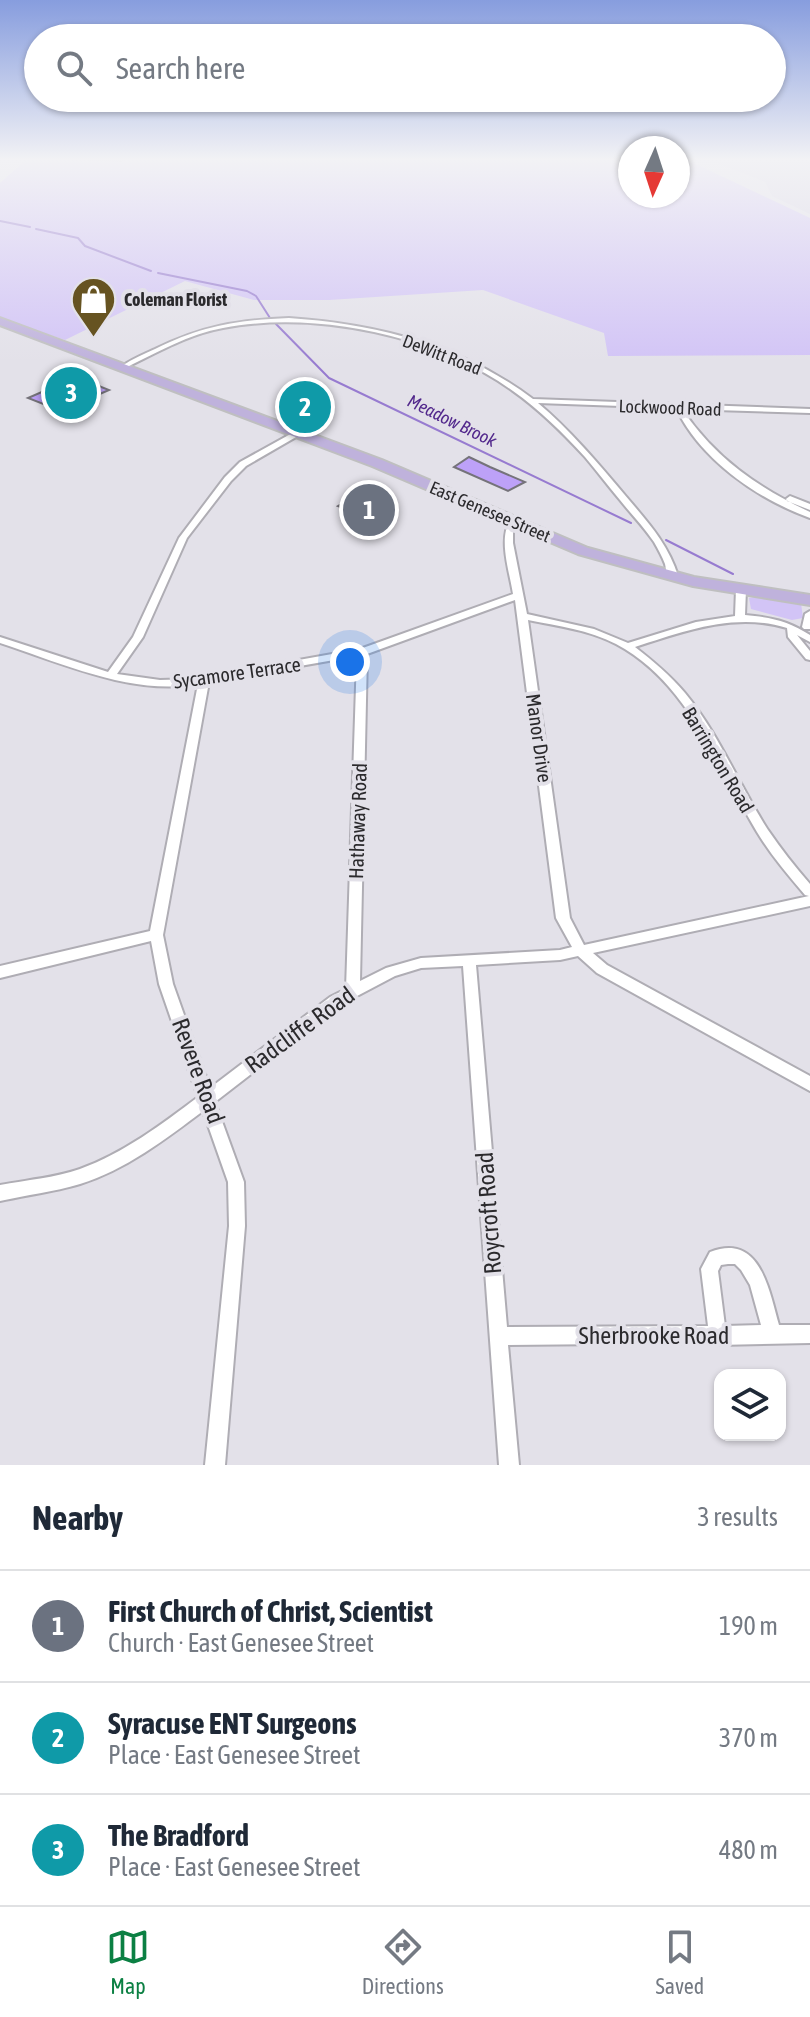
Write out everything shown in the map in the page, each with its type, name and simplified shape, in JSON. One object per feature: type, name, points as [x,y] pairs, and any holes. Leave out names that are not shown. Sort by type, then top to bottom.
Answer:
[{"type":"main road","name":"East Genesee Street","points":[[0,321],[299,433],[583,551],[673,576],[810,600]]},
{"type":"street","name":"DeWitt Road","points":[[125,366],[177,341],[219,327],[261,321],[307,322],[379,333],[441,351],[496,376],[530,401],[600,470],[662,549],[670,561],[673,576]]},
{"type":"street","name":"Lockwood Road","points":[[530,401],[808,412]]},
{"type":"street","points":[[679,409],[714,454],[761,493],[810,515]]},
{"type":"street","points":[[110,676],[138,637],[183,538],[229,477],[243,464],[299,433]]},
{"type":"street","points":[[756,487],[810,507]]},
{"type":"street","name":"Manor Drive","points":[[513,523],[509,529],[509,540],[551,815],[557,888],[563,918],[580,950]]},
{"type":"street","points":[[740,619],[741,589]]},
{"type":"street","name":"Sycamore Terrace","points":[[0,640],[110,676],[160,683],[204,681],[362,652],[517,596]]},
{"type":"street","points":[[791,629],[809,627],[810,614]]},
{"type":"street","name":"Barrington Road","points":[[522,616],[561,623],[628,646],[655,667],[680,697],[778,860],[810,892]]},
{"type":"street","points":[[628,646],[740,619],[757,619],[791,629],[810,639]]},
{"type":"street","points":[[791,629],[793,637],[810,657]]},
{"type":"street","name":"Hathaway Road","points":[[353,990],[362,652]]},
{"type":"street","name":"Revere Road","points":[[204,681],[156,935],[166,984],[232,1163],[237,1211],[215,1465]]},
{"type":"street","name":"Radcliffe Road","points":[[0,1193],[35,1189],[79,1177],[116,1161],[370,980],[421,963],[538,957],[810,901]]},
{"type":"street","points":[[0,972],[156,935]]},
{"type":"street","points":[[580,950],[602,969],[810,1084]]},
{"type":"street","name":"Roycroft Road","points":[[469,961],[509,1465]]},
{"type":"street","points":[[718,1336],[709,1269],[716,1258],[731,1254],[742,1259],[752,1275],[773,1335]]},
{"type":"street","name":"Sherbrooke Road","points":[[498,1336],[810,1334]]},
{"type":"shaded area","points":[[0,226],[810,226],[810,355],[608,356],[604,333],[483,290],[329,300],[254,300],[185,281],[65,340],[0,318]]},
{"type":"shaded area","points":[[749,598],[801,603],[803,618],[792,620],[751,609]]},
{"type":"building","points":[[76,377],[109,390],[61,411],[28,398]]},
{"type":"building","points":[[469,457],[525,482],[508,491],[454,467]]},
{"type":"building","points":[[355,496],[387,513],[366,526],[352,520],[360,515],[338,506]]},
{"type":"waterway","name":"Meadow Brook","points":[[36,229],[78,238],[85,246],[151,271]]},
{"type":"waterway","name":"Meadow Brook","points":[[158,273],[247,291],[256,296],[270,318]]},
{"type":"waterway","name":"Meadow Brook","points":[[276,324],[329,378],[631,523]]},
{"type":"waterway","name":"Meadow Brook","points":[[666,540],[733,574]]},
{"type":"place","name":"Coleman Florist","points":[[93,339]]},
{"type":"place","name":"The Bradford","points":[[71,393]]},
{"type":"place","name":"Syracuse ENT Surgeons","points":[[305,407]]},
{"type":"place","name":"First Church of Christ, Scientist","points":[[369,510]]}]
